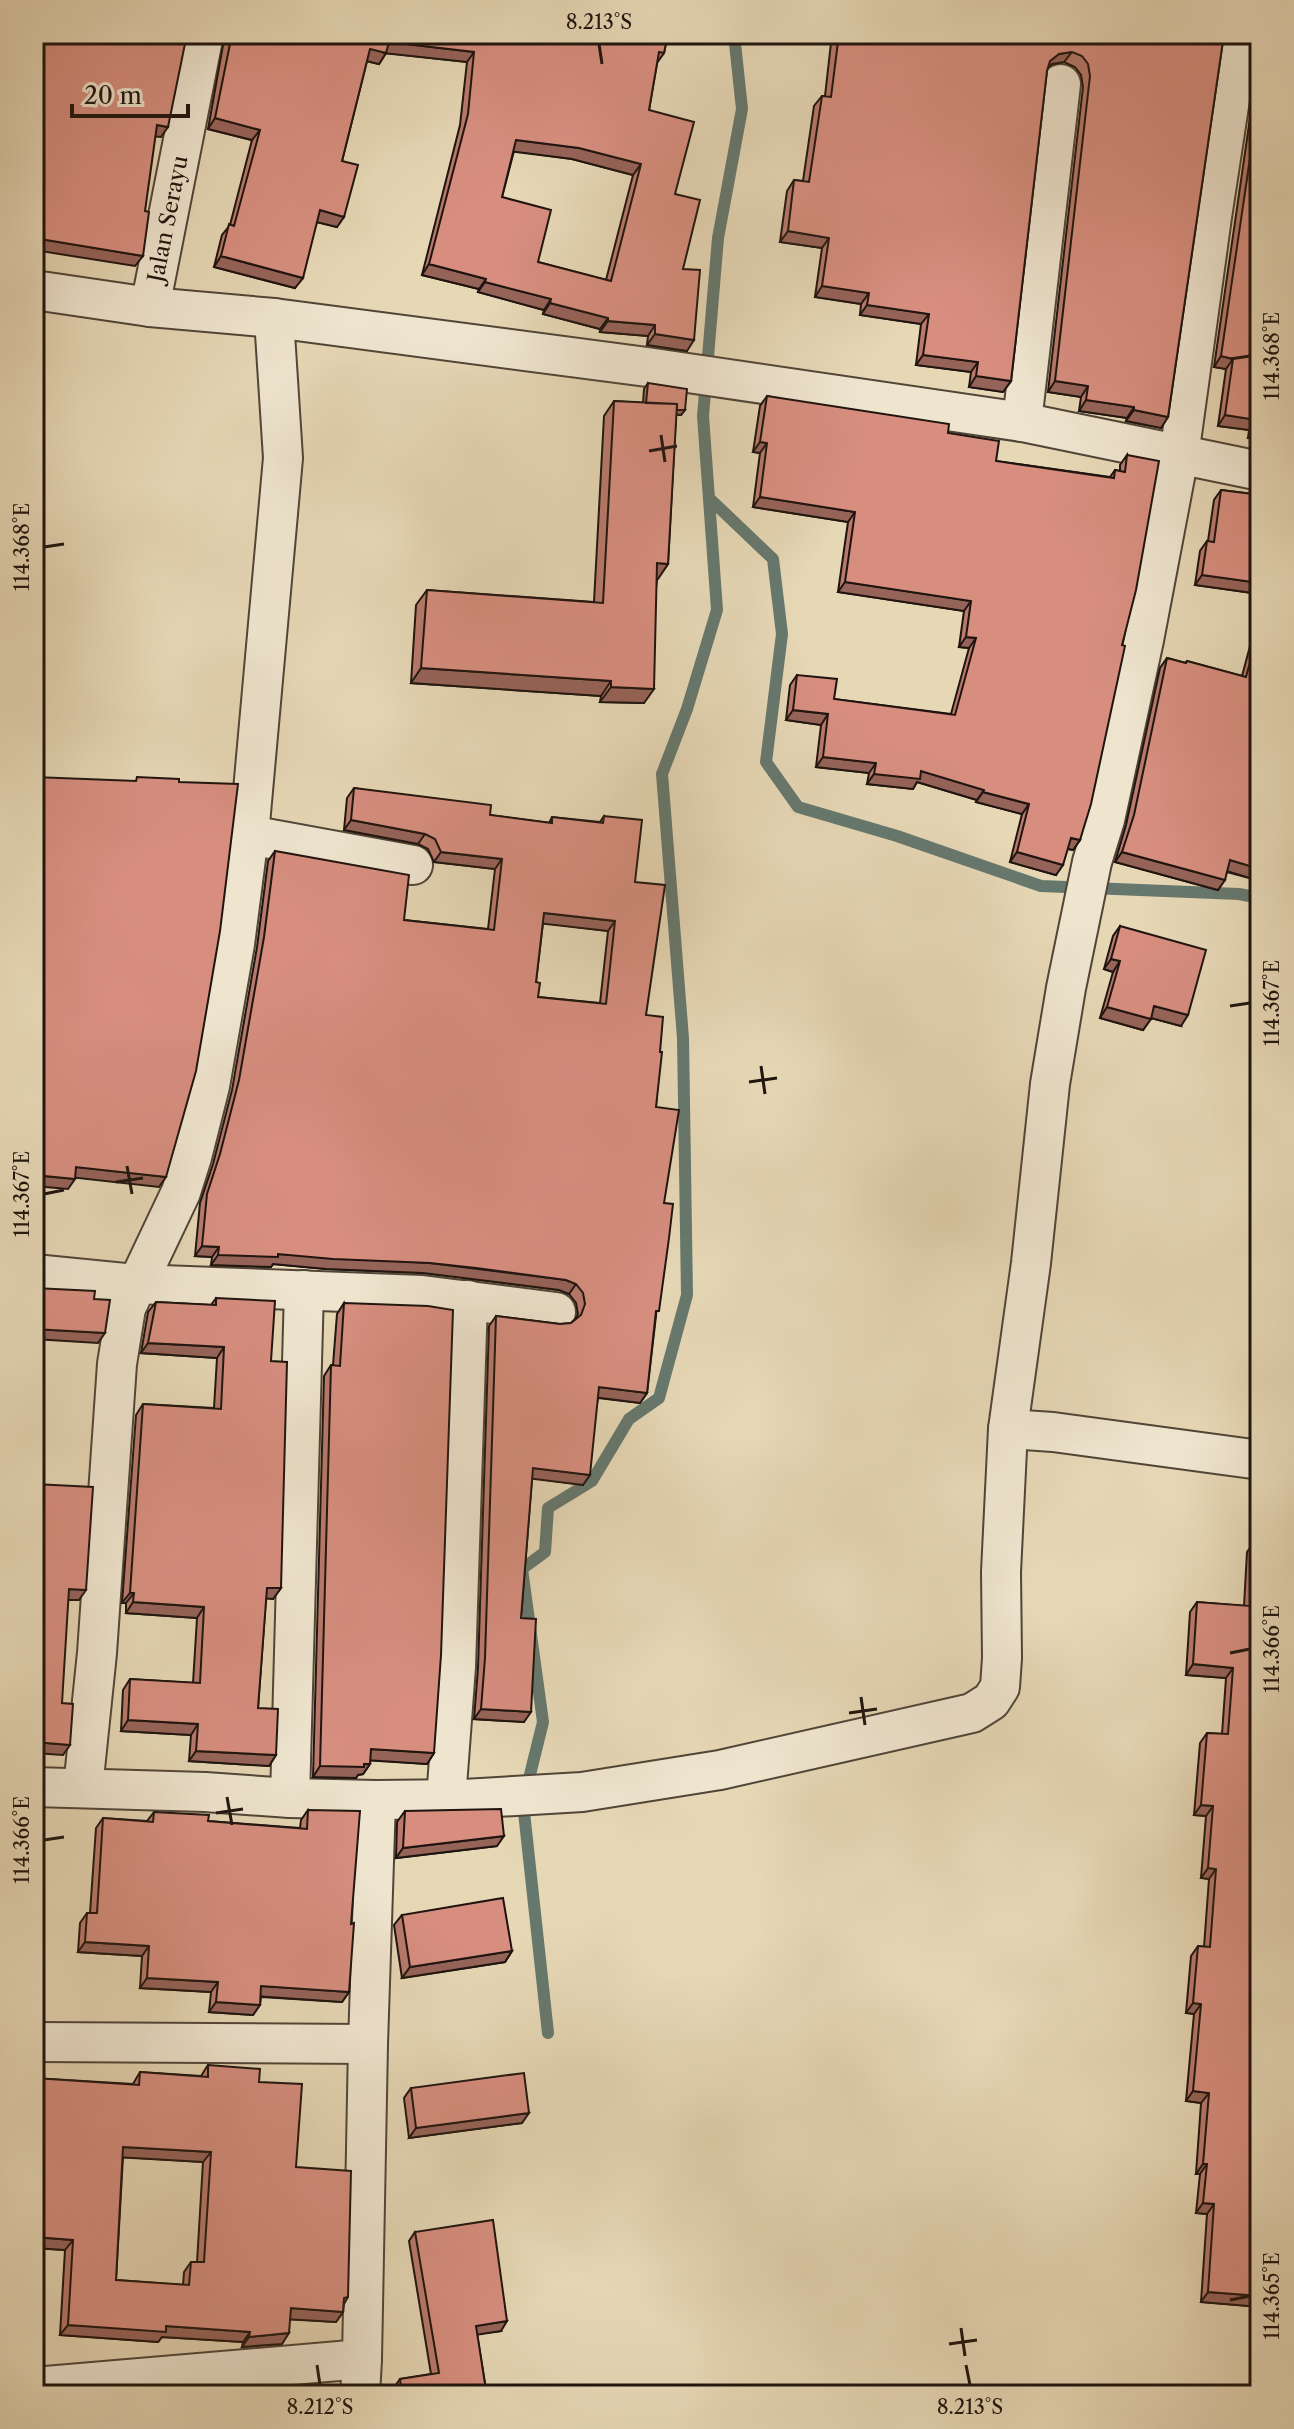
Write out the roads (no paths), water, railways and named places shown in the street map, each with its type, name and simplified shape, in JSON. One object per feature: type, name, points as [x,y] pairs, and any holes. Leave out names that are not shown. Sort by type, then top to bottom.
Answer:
[{"type":"street","name":"Jalan Serayu","points":[[150,307],[204,34]]},
{"type":"street","points":[[34,1787],[376,1800],[582,1792],[794,1754],[972,1713],[991,1701],[1000,1687],[1002,1673],[1001,1572],[1008,1429],[1031,1263],[1050,1084],[1066,988],[1141,655],[1179,456],[1240,34]]},
{"type":"street","points":[[1022,422],[1061,84]]},
{"type":"street","points":[[34,290],[150,307],[274,318],[647,367],[1022,422],[1260,471]]},
{"type":"street","points":[[83,1788],[97,1653],[117,1364],[126,1308],[135,1284],[171,1216],[192,1157],[210,1086],[235,944],[249,835],[283,458],[274,318]]},
{"type":"street","points":[[249,835],[413,865]]},
{"type":"street","points":[[34,1274],[135,1284],[422,1295],[556,1312]]},
{"type":"street","points":[[290,1798],[304,1290]]},
{"type":"street","points":[[455,1799],[456,1667],[468,1300]]},
{"type":"street","points":[[1008,1429],[1053,1432],[1260,1460]]},
{"type":"street","points":[[35,2395],[34,2386],[361,2377],[376,1800]]},
{"type":"street","points":[[34,2042],[368,2044]]},
{"type":"waterway","points":[[548,2033],[523,1803],[543,1722],[522,1569],[545,1552],[548,1508],[592,1481],[629,1419],[659,1398],[687,1295],[683,1038],[662,774],[687,709],[717,610],[703,416],[718,238],[742,109],[734,34]]},
{"type":"waterway","points":[[709,498],[773,559],[782,634],[766,762],[798,807],[897,836],[1041,886],[1239,894],[1260,898]]}]
